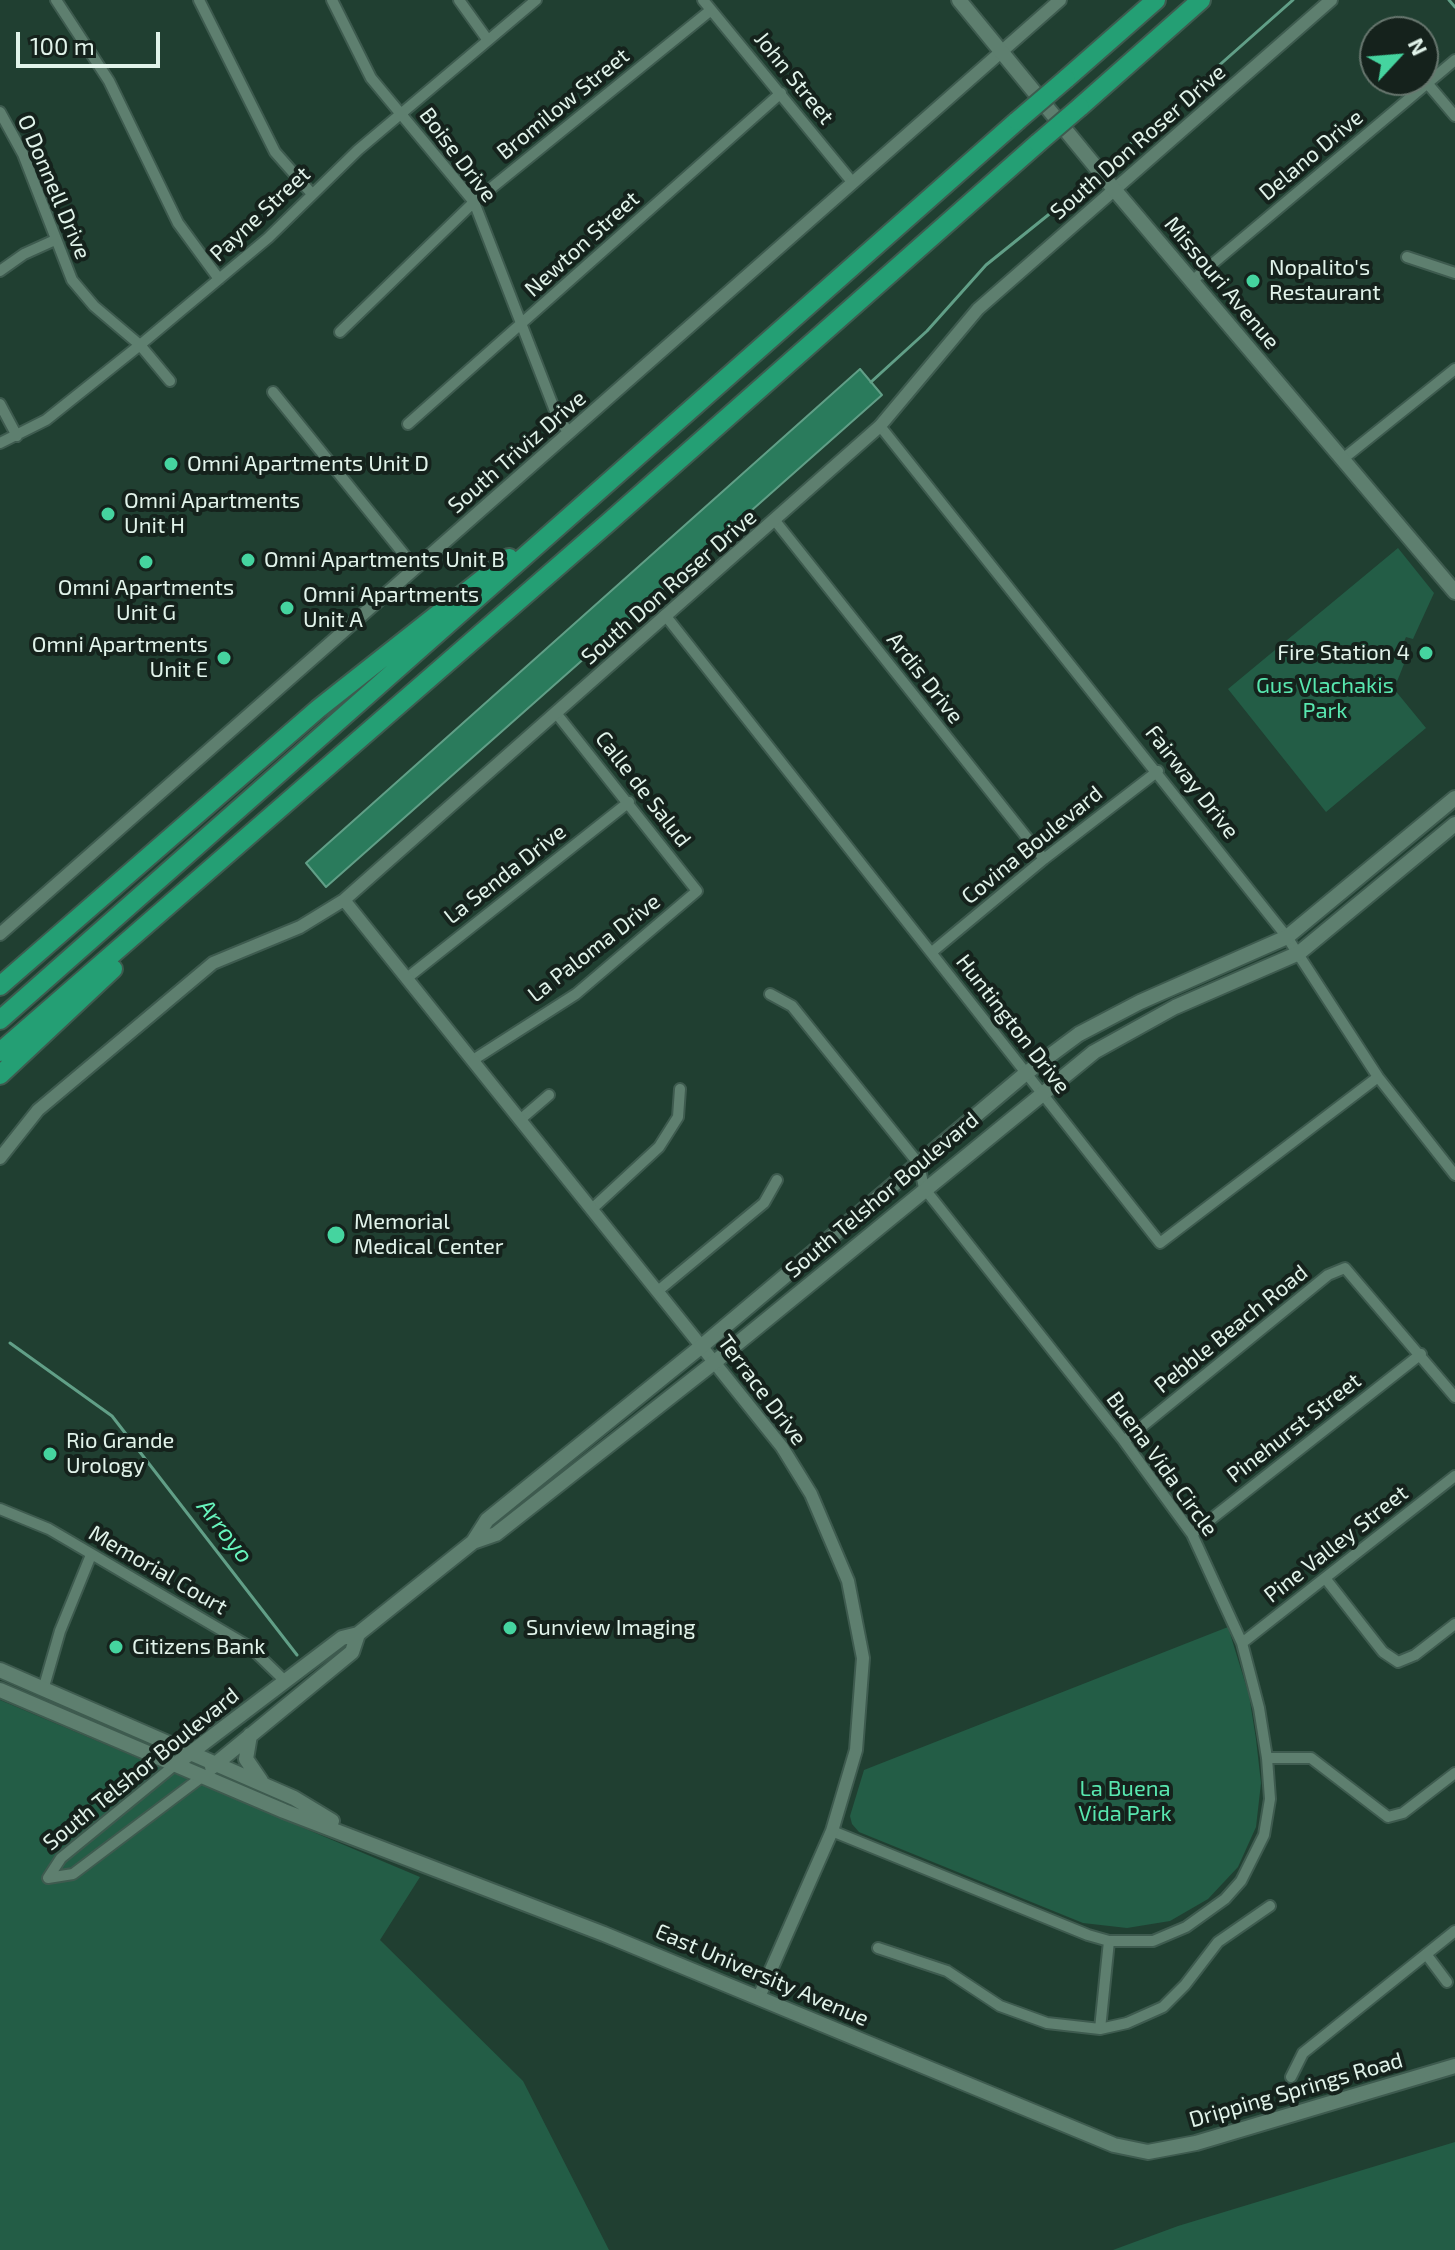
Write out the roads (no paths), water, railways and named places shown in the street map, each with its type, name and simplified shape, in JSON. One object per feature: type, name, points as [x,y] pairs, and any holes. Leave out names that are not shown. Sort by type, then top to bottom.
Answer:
[{"type":"highway","points":[[0,1020],[1156,0]]},
{"type":"highway","points":[[0,1052],[1201,0]]},
{"type":"highway","points":[[0,986],[318,709],[653,446]]},
{"type":"highway","points":[[0,1075],[116,966],[197,880]]},
{"type":"main road","name":"Missouri Avenue","points":[[959,0],[1113,188],[1455,592]]},
{"type":"main road","name":"South Telshor Boulevard","points":[[176,1764],[342,1638],[358,1634],[473,1542],[487,1520],[703,1345],[1025,1074],[1079,1034],[1140,1002],[1287,937],[1455,798]]},
{"type":"main road","name":"South Telshor Boulevard","points":[[473,1542],[496,1534],[716,1361],[1040,1093],[1094,1052],[1175,1007],[1299,953],[1455,824]]},
{"type":"main road","points":[[521,1492],[532,1506]]},
{"type":"main road","name":"South Telshor Boulevard","points":[[203,1776],[352,1652],[358,1634]]},
{"type":"main road","name":"East University Avenue","points":[[0,1670],[294,1798],[360,1837]]},
{"type":"main road","name":"East University Avenue","points":[[0,1690],[284,1811],[360,1837],[759,1997],[1096,2139],[1148,2152]]},
{"type":"main road","points":[[250,1735],[246,1759],[263,1785]]},
{"type":"main road","name":"Dripping Springs Road","points":[[1148,2152],[1250,2129],[1455,2066]]},
{"type":"street","points":[[56,0],[109,81],[178,223],[219,279]]},
{"type":"street","points":[[199,0],[275,152],[312,194]]},
{"type":"street","name":"Boise Drive","points":[[332,0],[371,78],[474,202],[557,416],[569,433]]},
{"type":"street","points":[[459,0],[487,39]]},
{"type":"street","name":"Payne Street","points":[[0,443],[46,420],[140,345],[219,279],[401,113],[536,0]]},
{"type":"street","name":"John Street","points":[[703,0],[853,183]]},
{"type":"street","name":"South Triviz Drive","points":[[0,934],[1060,0]]},
{"type":"street","name":"South Don Roser Drive","points":[[0,1158],[38,1110],[213,963],[300,927],[344,900],[665,615],[776,522],[880,426],[978,309],[1331,0]]},
{"type":"street","name":"Bromilow Street","points":[[340,332],[474,202],[711,10]]},
{"type":"street","name":"Delano Drive","points":[[1439,73],[1455,60]]},
{"type":"street","name":"Newton Street","points":[[408,424],[781,93]]},
{"type":"street","name":"Delano Drive","points":[[1192,281],[1412,96]]},
{"type":"street","points":[[1438,96],[1455,116]]},
{"type":"street","name":"O Donnell Drive","points":[[0,112],[23,154],[65,268],[80,292],[140,345],[170,381]]},
{"type":"street","points":[[0,271],[24,254],[55,240]]},
{"type":"street","points":[[1407,257],[1455,273]]},
{"type":"street","points":[[1344,458],[1455,369]]},
{"type":"street","points":[[273,392],[415,568]]},
{"type":"street","points":[[0,404],[17,436]]},
{"type":"street","name":"Fairway Drive","points":[[880,426],[1158,771],[1287,937],[1378,1077],[1455,1175]]},
{"type":"street","name":"Ardis Drive","points":[[776,522],[1044,859]]},
{"type":"street","name":"Huntington Drive","points":[[665,615],[1160,1243],[1378,1077]]},
{"type":"street","name":"Calle de Salud","points":[[556,713],[697,891]]},
{"type":"street","name":"Covina Boulevard","points":[[932,952],[1044,859],[1158,771]]},
{"type":"street","name":"La Senda Drive","points":[[407,978],[629,802]]},
{"type":"street","name":"La Paloma Drive","points":[[473,1060],[576,994],[697,891]]},
{"type":"street","name":"Terrace Drive","points":[[344,900],[716,1361],[804,1480],[848,1581],[863,1658],[856,1750],[832,1831],[759,1997]]},
{"type":"street","points":[[770,994],[792,1006],[919,1164],[924,1188]]},
{"type":"street","points":[[593,1208],[659,1147],[678,1117],[680,1089]]},
{"type":"street","points":[[521,1119],[549,1095]]},
{"type":"street","points":[[659,1290],[764,1203],[777,1180]]},
{"type":"street","name":"Buena Vida Circle","points":[[832,1831],[1109,1941],[1153,1941],[1186,1927],[1233,1890],[1264,1835],[1270,1799],[1259,1708],[1242,1643],[1192,1534],[1124,1441],[924,1188]]},
{"type":"street","name":"Pebble Beach Road","points":[[1124,1441],[1328,1275],[1345,1268],[1455,1397]]},
{"type":"street","name":"Pinehurst Street","points":[[1192,1534],[1421,1354]]},
{"type":"street","name":"Pine Valley Street","points":[[1242,1643],[1455,1476]]},
{"type":"street","name":"Memorial Court","points":[[0,1509],[49,1529],[250,1647],[285,1681]]},
{"type":"street","points":[[43,1690],[60,1631],[91,1555]]},
{"type":"street","points":[[1325,1578],[1383,1652],[1398,1662],[1415,1655],[1455,1624]]},
{"type":"street","points":[[1267,1758],[1311,1758],[1388,1817],[1403,1813],[1455,1773]]},
{"type":"street","name":"South Telshor Boulevard","points":[[176,1764],[61,1858],[48,1878],[73,1874],[203,1776]]},
{"type":"street","points":[[878,1948],[947,1971],[1000,2006],[1047,2023],[1100,2029],[1127,2023],[1163,2007],[1185,1985],[1218,1942],[1270,1906]]},
{"type":"street","points":[[1291,2077],[1303,2053],[1455,1931]]},
{"type":"street","points":[[1100,2029],[1109,1941]]},
{"type":"street","points":[[1426,1954],[1447,1982]]},
{"type":"waterway","points":[[1119,154],[1293,0]]},
{"type":"waterway","points":[[1449,0],[1455,7]]},
{"type":"waterway","points":[[871,382],[927,331],[986,265],[1078,191]]},
{"type":"waterway","name":"Arroyo","points":[[10,1343],[112,1416],[297,1655]]},
{"type":"place","name":"Nopalito's Restaurant","points":[[1253,281]]},
{"type":"place","name":"Omni Apartments Unit D","points":[[171,464]]},
{"type":"place","name":"Omni Apartments Unit H","points":[[108,514]]},
{"type":"place","name":"Omni Apartments Unit B","points":[[248,560]]},
{"type":"place","name":"Omni Apartments Unit G","points":[[146,562]]},
{"type":"place","name":"Omni Apartments Unit A","points":[[287,608]]},
{"type":"place","name":"Fire Station 4","points":[[1426,653]]},
{"type":"place","name":"Omni Apartments Unit E","points":[[224,658]]},
{"type":"place","name":"Memorial Medical Center","points":[[336,1235]]},
{"type":"place","name":"Rio Grande Urology","points":[[50,1454]]},
{"type":"place","name":"Sunview Imaging","points":[[510,1628]]},
{"type":"place","name":"Citizens Bank","points":[[116,1647]]},
{"type":"park label","name":"Gus Vlachakis Park","points":[[1325,698]]},
{"type":"park label","name":"La Buena Vida Park","points":[[1125,1802]]}]
